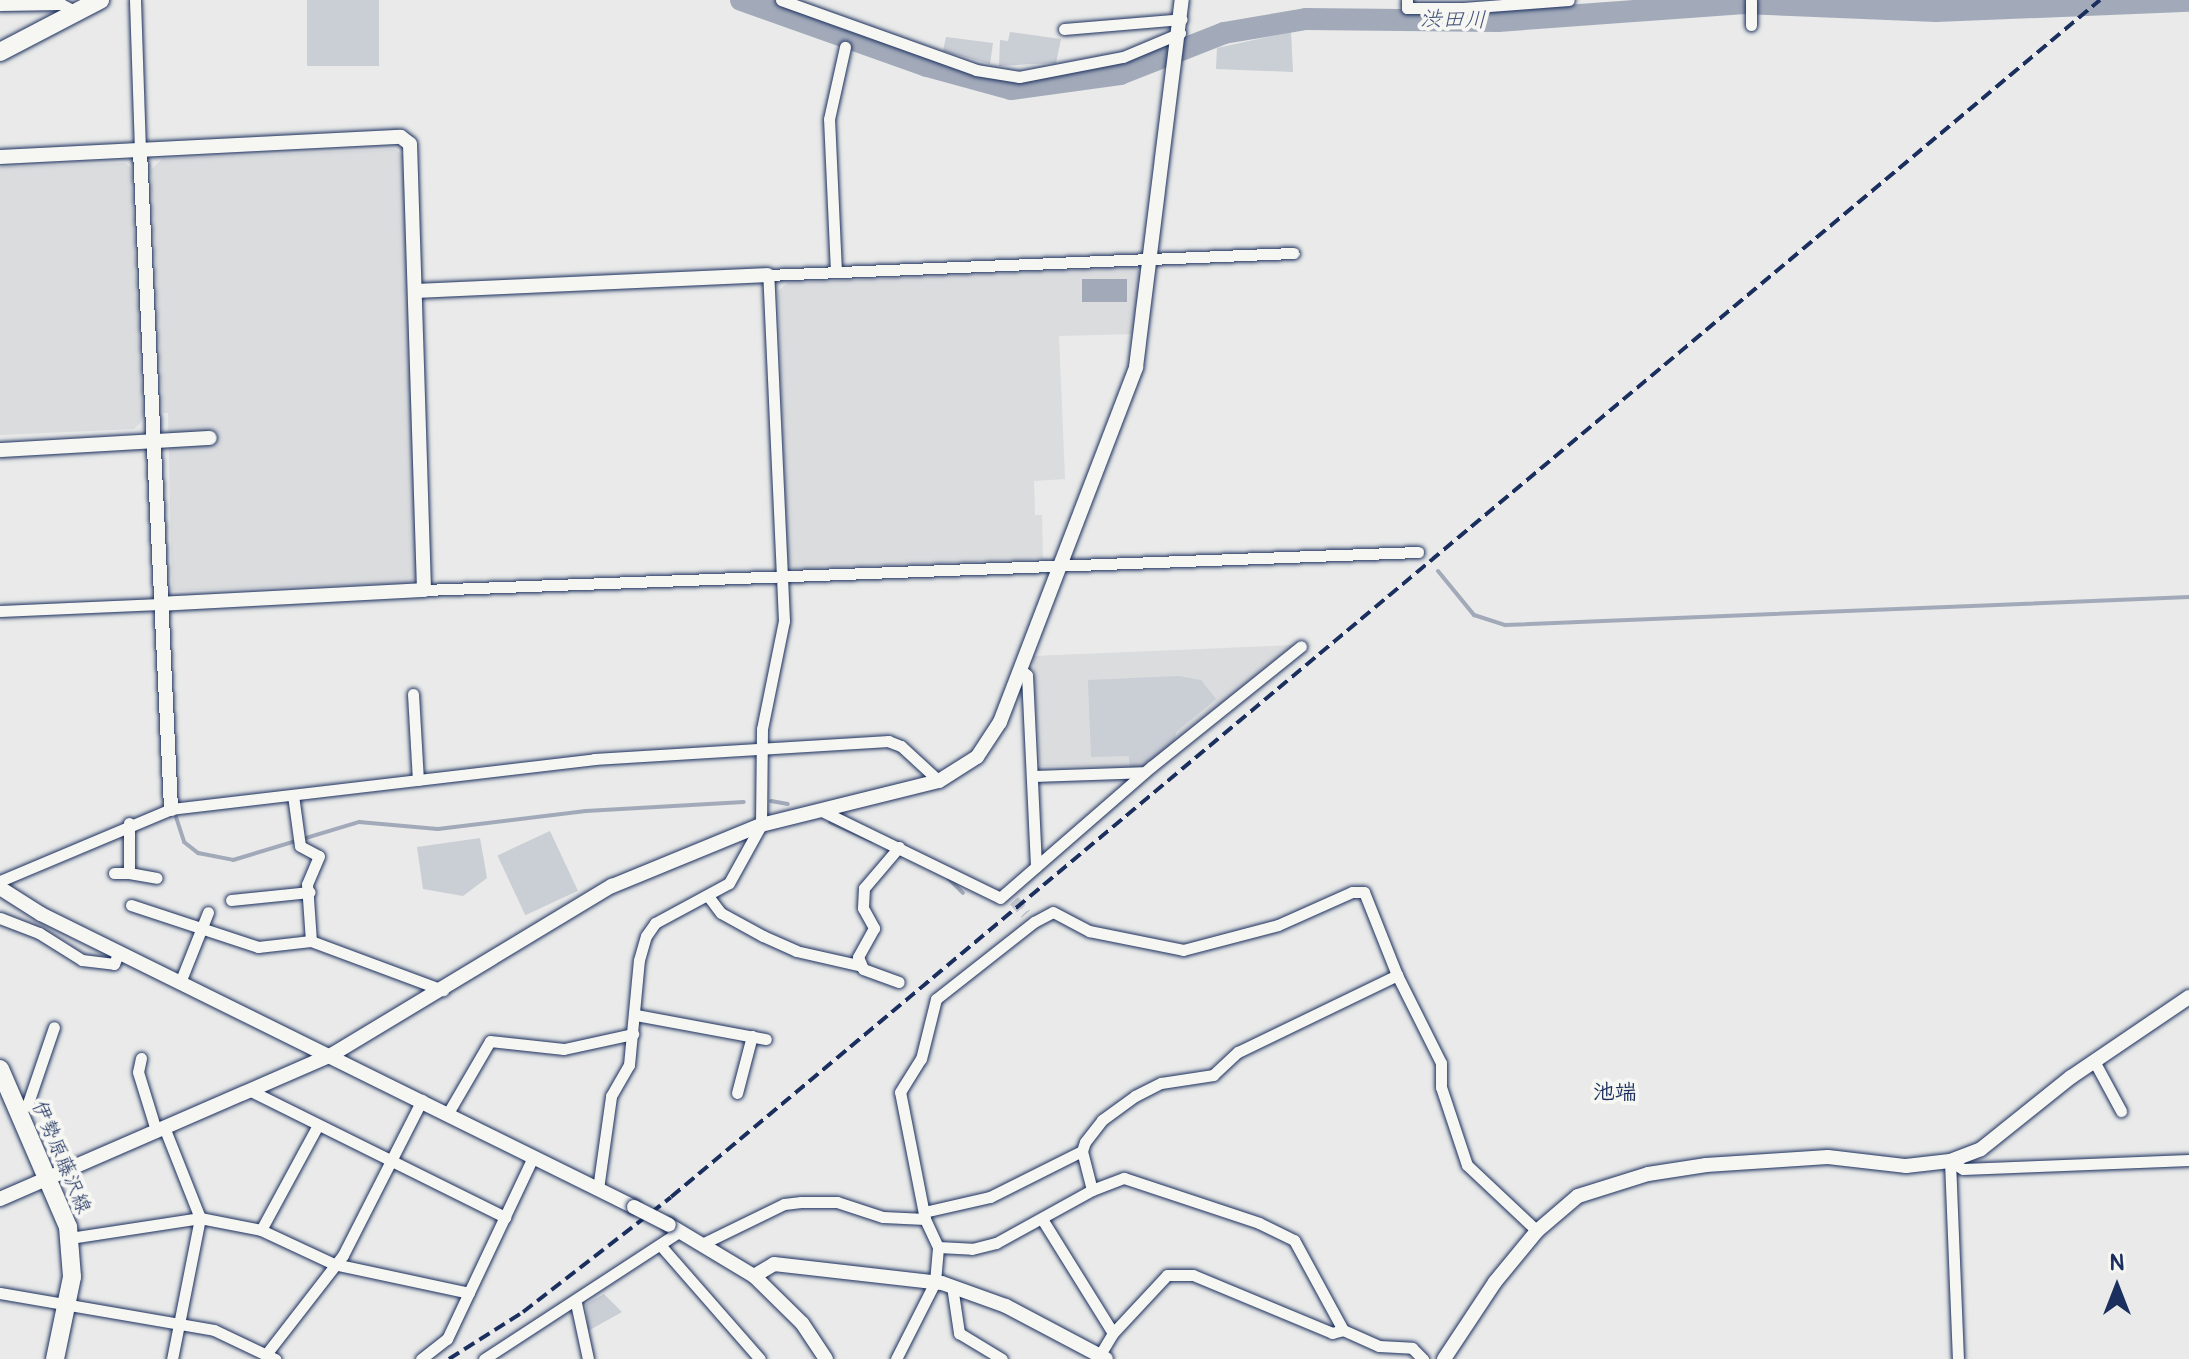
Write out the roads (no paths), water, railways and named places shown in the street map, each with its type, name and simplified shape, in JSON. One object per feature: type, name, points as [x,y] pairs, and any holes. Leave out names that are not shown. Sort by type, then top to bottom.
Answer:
[{"type":"main road","points":[[0,52],[100,0]]},
{"type":"main road","name":"伊勢原藤沢線","points":[[0,1069],[49,1177],[70,1238],[66,1307],[55,1359]]},
{"type":"street","points":[[135,0],[171,809]]},
{"type":"street","points":[[781,0],[976,70],[1019,77],[1123,57],[1181,30]]},
{"type":"street","points":[[0,1199],[333,1054],[612,886],[761,825],[939,781],[967,766],[988,745],[1062,564],[1136,367],[1177,64],[1182,0]]},
{"type":"street","points":[[1407,0],[1407,8],[1463,8],[1569,0]]},
{"type":"street","points":[[1751,0],[1751,25]]},
{"type":"street","points":[[0,5],[61,4],[76,12]]},
{"type":"street","points":[[1064,29],[1181,30]]},
{"type":"street","points":[[836,272],[829,119],[845,47]]},
{"type":"street","points":[[0,157],[405,138],[411,147],[424,590]]},
{"type":"street","points":[[417,291],[1294,253]]},
{"type":"street","points":[[598,1189],[611,1096],[629,1065],[639,960],[646,936],[655,923],[729,883],[761,825],[761,753],[784,621],[768,275]]},
{"type":"street","points":[[0,450],[210,438]]},
{"type":"street","points":[[0,611],[783,575],[1418,552]]},
{"type":"street","points":[[822,811],[899,847],[980,891],[1000,898],[1011,896],[1036,867],[1144,772],[1301,646]]},
{"type":"street","points":[[1020,669],[1027,675],[1036,867]]},
{"type":"street","points":[[413,694],[418,780]]},
{"type":"street","points":[[0,881],[129,823],[171,809],[594,759],[761,753],[894,742],[939,781]]},
{"type":"street","points":[[1032,776],[1144,772]]},
{"type":"street","points":[[293,795],[298,842],[319,856],[310,892],[311,941]]},
{"type":"street","points":[[129,823],[129,873]]},
{"type":"street","points":[[858,965],[874,928],[863,908],[864,888],[899,847]]},
{"type":"street","points":[[114,873],[157,878]]},
{"type":"street","points":[[0,888],[119,951],[333,1054],[704,1243],[754,1276],[802,1323],[826,1359]]},
{"type":"street","points":[[231,900],[310,892]]},
{"type":"street","points":[[896,1359],[935,1282],[938,1247],[925,1215],[900,1092],[927,1043],[931,1009],[1030,918],[1053,912],[1089,931],[1183,950],[1278,925],[1352,892],[1364,892],[1397,975],[1441,1063],[1441,1087],[1467,1165],[1537,1231]]},
{"type":"street","points":[[708,896],[721,913],[796,951],[858,965],[899,982]]},
{"type":"street","points":[[131,905],[258,947],[311,941],[443,990]]},
{"type":"street","points":[[181,980],[208,912]]},
{"type":"street","points":[[0,918],[39,933],[82,960],[114,964],[119,951]]},
{"type":"street","points":[[704,1243],[784,1204],[837,1202],[883,1217],[925,1215],[990,1197],[1082,1151],[1102,1120],[1135,1096],[1161,1083],[1213,1075],[1238,1052],[1397,975]]},
{"type":"street","points":[[1444,1359],[1486,1293],[1537,1231],[1591,1190],[1678,1169],[1814,1158],[1906,1166],[1950,1161],[1981,1149],[2094,1061],[2189,997]]},
{"type":"street","points":[[636,1015],[703,1031],[766,1039]]},
{"type":"street","points":[[20,1112],[28,1103],[54,1027]]},
{"type":"street","points":[[448,1113],[490,1041],[564,1049],[633,1034]]},
{"type":"street","points":[[737,1093],[752,1036]]},
{"type":"street","points":[[141,1058],[138,1072],[200,1218],[172,1359]]},
{"type":"street","points":[[2094,1061],[2121,1111]]},
{"type":"street","points":[[251,1091],[505,1217]]},
{"type":"street","points":[[0,1293],[66,1307],[214,1330],[271,1356],[334,1264],[422,1100]]},
{"type":"street","points":[[261,1230],[318,1125]]},
{"type":"street","points":[[1082,1151],[1092,1190]]},
{"type":"street","points":[[421,1359],[447,1339],[533,1157]]},
{"type":"street","points":[[1950,1161],[1963,1169],[2189,1160]]},
{"type":"street","points":[[1950,1161],[1958,1359]]},
{"type":"street","points":[[938,1247],[972,1249],[996,1243],[1092,1190],[1124,1178],[1259,1223],[1294,1240],[1343,1330],[1379,1346],[1412,1348],[1423,1359]]},
{"type":"street","points":[[70,1238],[200,1218],[261,1230],[334,1264],[469,1293]]},
{"type":"street","points":[[1042,1219],[1113,1333]]},
{"type":"street","points":[[484,1359],[661,1246],[674,1228]]},
{"type":"street","points":[[661,1246],[760,1359]]},
{"type":"street","points":[[754,1276],[774,1264],[935,1282],[1006,1306],[1103,1357],[1113,1333],[1167,1275],[1193,1275],[1332,1333],[1343,1330]]},
{"type":"street","points":[[952,1286],[959,1333],[1002,1359]]},
{"type":"street","points":[[576,1303],[588,1359]]},
{"type":"water","points":[[1082,279],[1127,279],[1127,302],[1082,302]]},
{"type":"waterway","name":"渋田川","points":[[741,0],[927,66],[1011,89],[1120,74],[1224,33],[1306,19],[1498,21],[1744,3],[1936,11],[2189,1]]},
{"type":"waterway","points":[[1438,571],[1474,615],[1505,625],[2189,597]]},
{"type":"waterway","points":[[771,801],[788,804]]},
{"type":"waterway","points":[[176,817],[184,842],[198,853],[233,860],[359,822],[438,829],[586,811],[744,802]]},
{"type":"waterway","points":[[830,822],[872,841]]},
{"type":"waterway","points":[[948,878],[963,893]]},
{"type":"tunnel","points":[[1014,900],[1026,914]]},
{"type":"railway","points":[[449,1359],[523,1312],[671,1197],[2100,0]]},
{"type":"district","name":"池端","points":[[1615,1093]]}]
